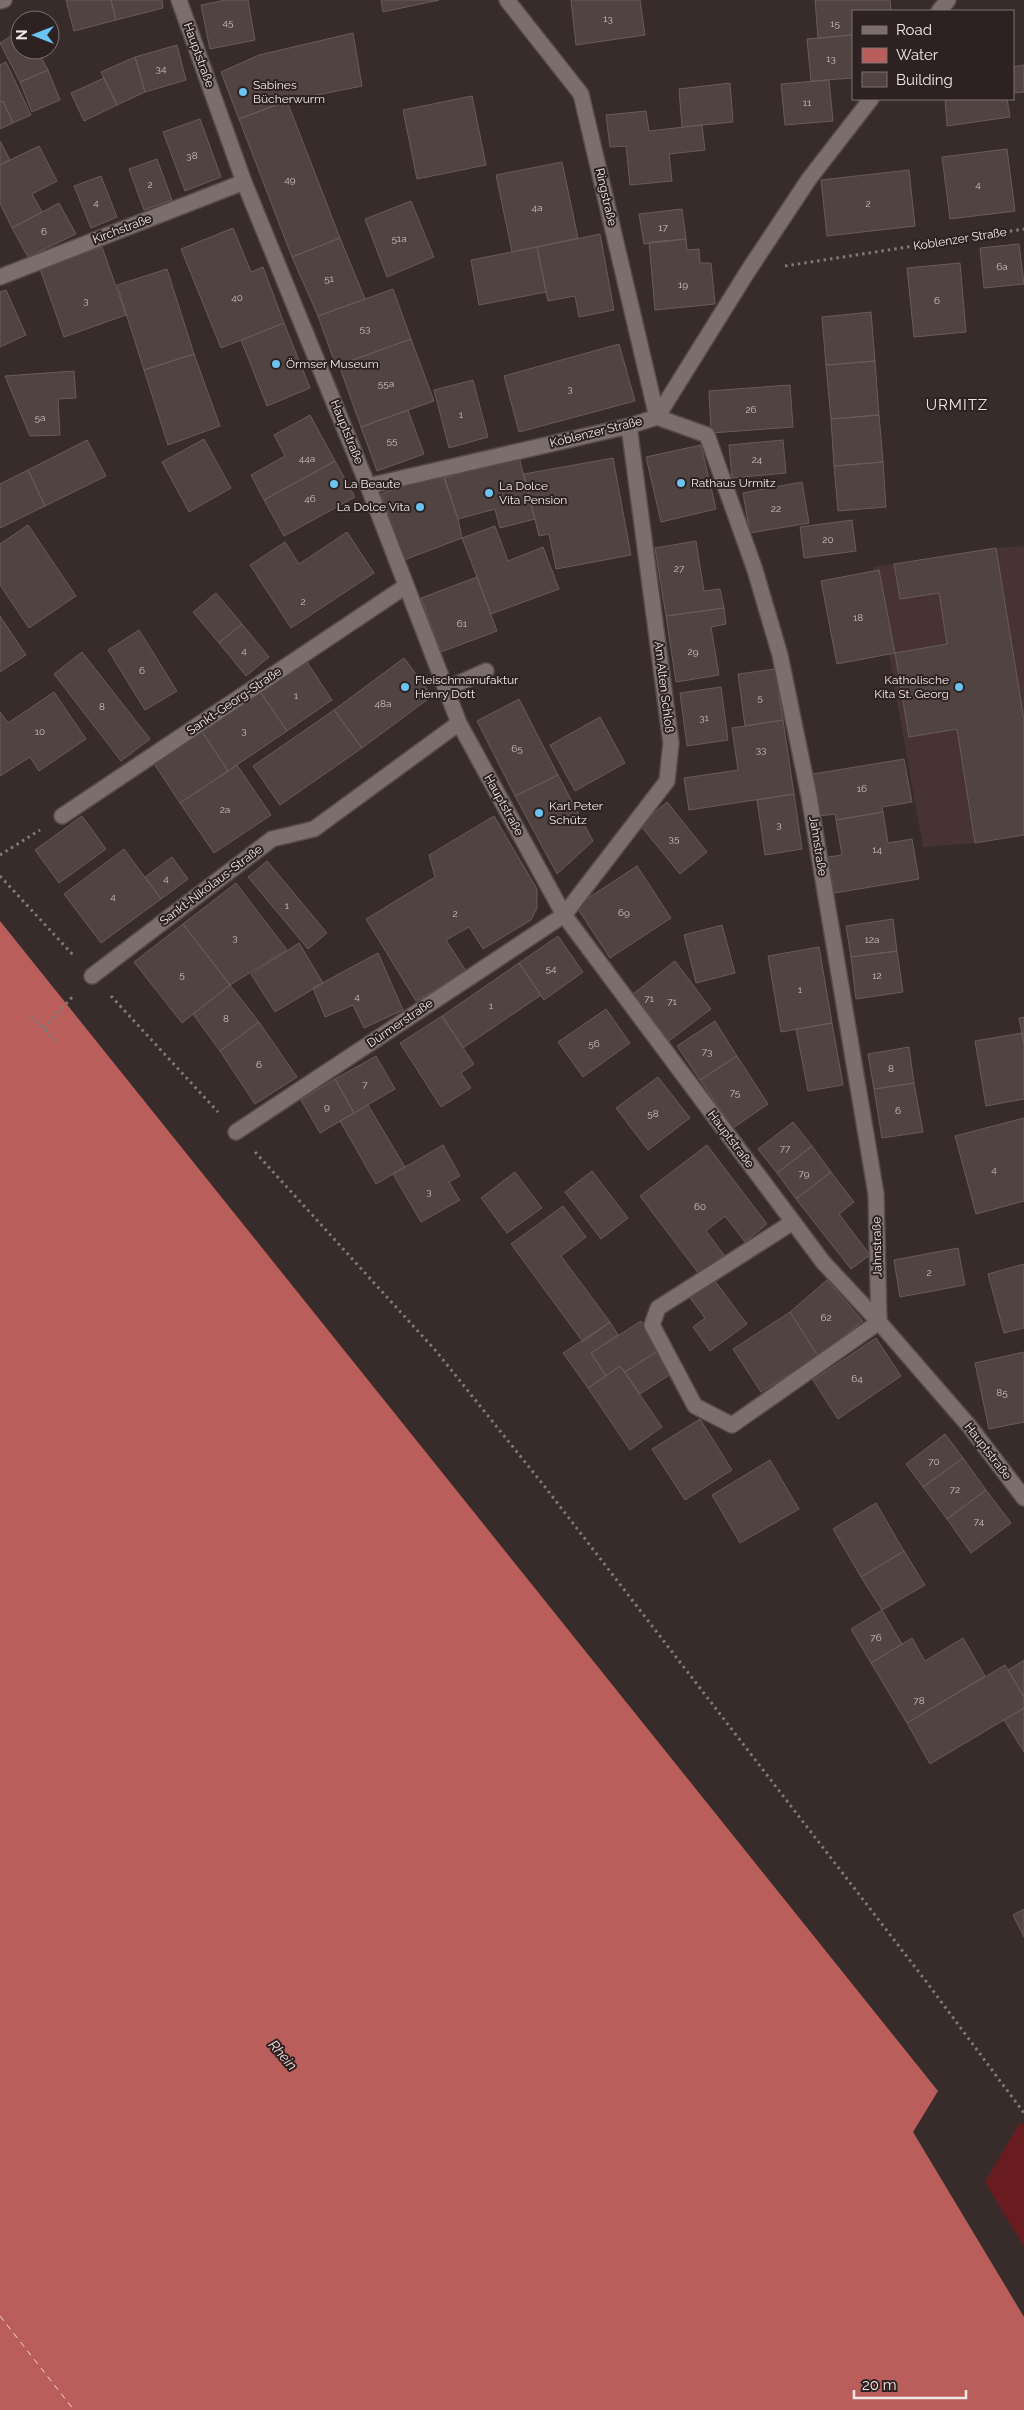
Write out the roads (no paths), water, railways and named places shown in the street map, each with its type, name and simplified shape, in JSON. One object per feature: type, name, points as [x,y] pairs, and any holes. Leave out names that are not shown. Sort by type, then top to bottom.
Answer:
[{"type":"street","points":[[0,1],[4,0]]},
{"type":"street","name":"Hauptstraße","points":[[179,0],[244,182],[368,486],[459,723],[564,915],[823,1262],[879,1322],[970,1427],[1024,1498]]},
{"type":"street","name":"Ringstraße","points":[[507,0],[582,94],[657,417]]},
{"type":"street","points":[[940,10],[948,0]]},
{"type":"street","name":"Koblenzer Straße","points":[[368,486],[629,426],[657,417],[748,271],[809,179],[870,100]]},
{"type":"street","name":"Kirchstraße","points":[[0,277],[244,182]]},
{"type":"street","name":"Jahnstraße","points":[[657,417],[707,435],[755,570],[780,656],[810,796],[876,1194],[879,1322]]},
{"type":"street","name":"Am Alten Schloß","points":[[564,915],[668,781],[671,744],[629,426]]},
{"type":"street","name":"Sankt-Georg-Straße","points":[[62,816],[406,586]]},
{"type":"street","points":[[446,688],[486,671]]},
{"type":"street","name":"Sankt-Nikolaus-Straße","points":[[92,976],[272,839],[314,829],[459,723]]},
{"type":"street","name":"Dürmerstraße","points":[[236,1132],[564,915]]},
{"type":"street","points":[[793,1222],[658,1308],[652,1325],[696,1406],[732,1424],[879,1322]]},
{"type":"water","name":"Rhein","points":[[0,921],[938,2091],[913,2132],[1024,2317],[1024,2410],[0,2410]]},
{"type":"place","name":"Sabines Bücherwurm","points":[[243,92]]},
{"type":"place","name":"Örmser Museum","points":[[276,364]]},
{"type":"place","name":"Rathaus Urmitz","points":[[681,483]]},
{"type":"place","name":"La Beaute","points":[[334,484]]},
{"type":"place","name":"La Dolce Vita Pension","points":[[489,493]]},
{"type":"place","name":"La Dolce Vita","points":[[420,507]]},
{"type":"place","name":"Fleischmanufaktur Henry Dott","points":[[405,687]]},
{"type":"place","name":"Katholische Kita St. Georg","points":[[959,687]]},
{"type":"place","name":"Karl Peter Schütz","points":[[539,813]]},
{"type":"district","name":"URMITZ","points":[[957,405]]}]
